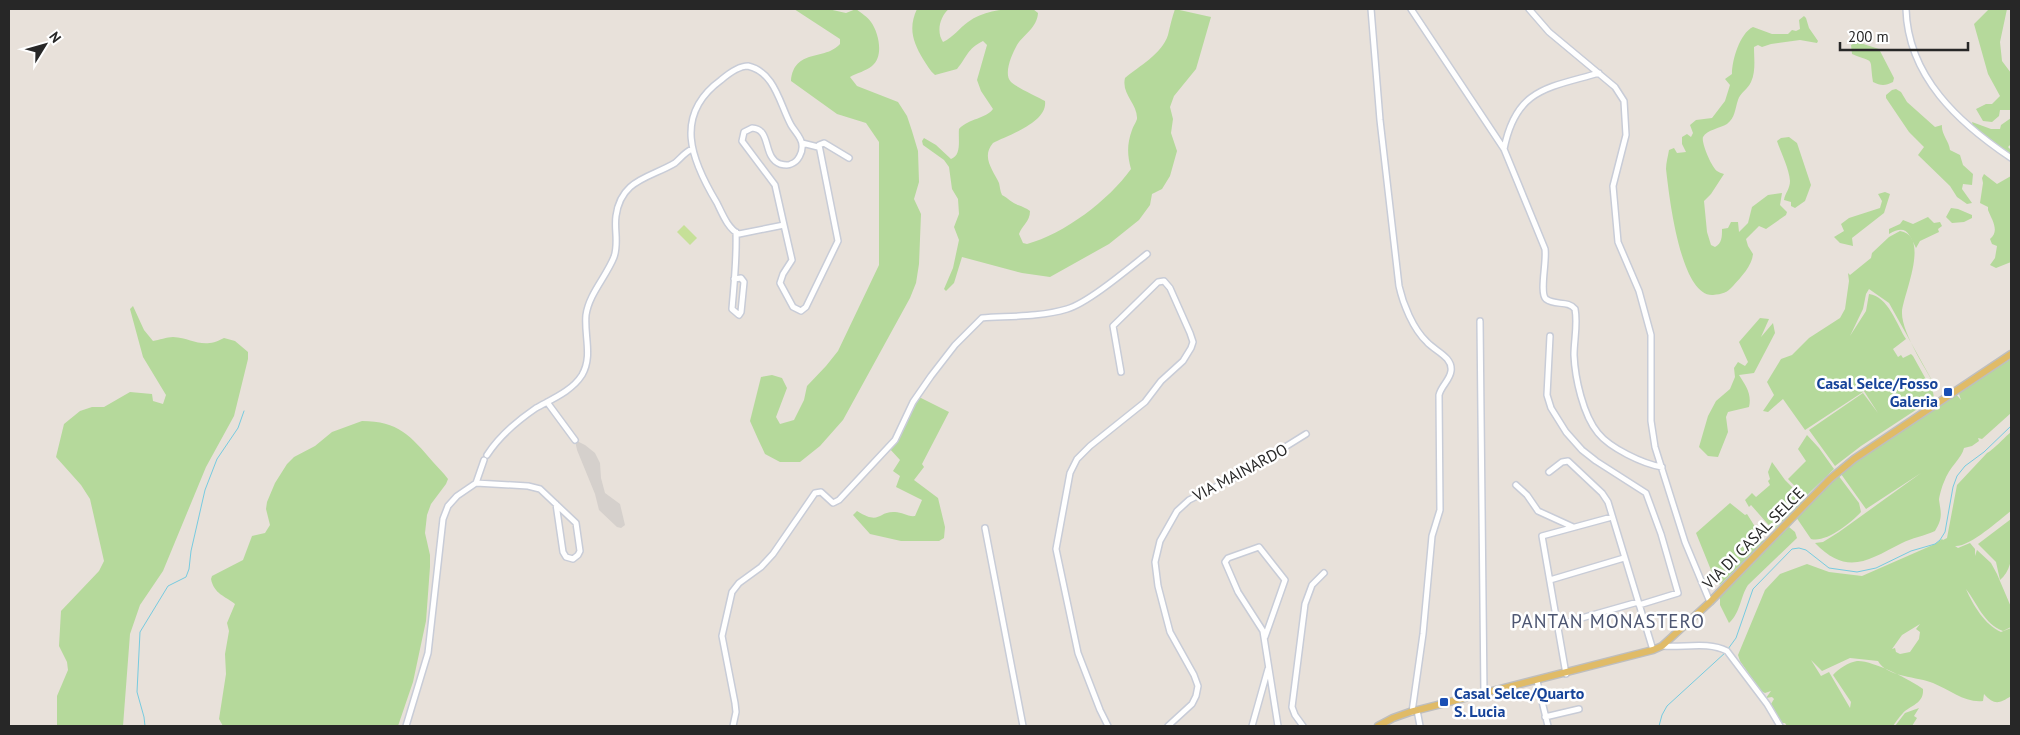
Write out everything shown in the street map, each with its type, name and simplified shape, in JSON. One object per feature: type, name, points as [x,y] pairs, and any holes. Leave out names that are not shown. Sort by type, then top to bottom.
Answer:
[{"type":"main road","name":"VIA DI CASAL SELCE","points":[[1378,726],[1393,718],[1415,711],[1566,674],[1662,646],[1710,602],[1830,479],[1854,459],[2011,354]]},
{"type":"street","points":[[1371,9],[1380,120],[1398,284],[1404,303],[1422,337],[1446,358],[1451,370],[1439,396],[1440,510],[1432,536],[1415,711],[1420,726]]},
{"type":"street","points":[[1411,9],[1504,149],[1545,249],[1546,262],[1543,294],[1548,300],[1572,305],[1576,310],[1575,369],[1580,391],[1592,424],[1599,434],[1611,444],[1646,463],[1662,467]]},
{"type":"street","points":[[1528,9],[1549,32],[1617,89],[1624,104],[1626,135],[1615,174],[1613,196],[1618,244],[1639,291],[1651,335],[1651,421],[1654,442],[1685,542],[1710,602]]},
{"type":"street","points":[[1906,9],[1914,50],[1932,86],[1966,124],[2011,158]]},
{"type":"street","points":[[734,279],[741,278],[744,282],[741,312],[739,314],[732,310],[734,279],[737,248],[736,232],[707,187],[692,149],[691,129],[700,100],[721,79],[744,66],[756,69],[776,90],[789,122],[802,143],[802,150],[797,160],[792,164],[784,165],[777,163],[771,156],[764,134],[760,129],[749,128],[742,137],[743,143],[776,186],[792,260],[783,274],[780,284],[794,307],[801,310],[806,306],[838,242],[818,147]]},
{"type":"street","points":[[1504,149],[1509,129],[1517,112],[1527,100],[1546,88],[1599,73]]},
{"type":"street","points":[[818,147],[824,142],[849,158]]},
{"type":"street","points":[[802,143],[818,147]]},
{"type":"street","points":[[406,726],[428,653],[443,519],[447,509],[454,498],[476,483],[486,458],[496,442],[514,424],[574,384],[585,368],[588,352],[587,310],[614,255],[617,243],[616,218],[622,198],[636,182],[674,163],[692,149]]},
{"type":"street","points":[[736,232],[740,234],[784,225]]},
{"type":"street","points":[[733,726],[736,705],[722,635],[733,590],[761,567],[773,554],[815,493],[821,492],[832,502],[837,502],[892,442],[913,402],[955,345],[982,318],[1043,314],[1068,309],[1115,279],[1147,254]]},
{"type":"street","points":[[1108,726],[1078,653],[1056,549],[1070,473],[1077,459],[1145,402],[1161,381],[1184,359],[1192,348],[1193,342],[1190,333],[1170,288],[1164,281],[1158,282],[1113,326],[1122,372]]},
{"type":"street","points":[[1480,321],[1484,694]]},
{"type":"street","points":[[1550,336],[1547,397],[1557,419],[1582,450],[1645,492],[1661,534],[1678,593],[1557,625]]},
{"type":"street","points":[[547,402],[575,440]]},
{"type":"street","name":"VIA MAINARDO","points":[[1168,726],[1192,704],[1198,688],[1194,675],[1176,643],[1167,622],[1155,572],[1158,544],[1177,512],[1189,500],[1240,475],[1306,434]]},
{"type":"street","points":[[1548,472],[1562,462],[1568,461],[1603,494],[1608,502],[1653,650]]},
{"type":"street","points":[[476,483],[532,486],[541,490],[556,504],[576,523],[580,551],[573,559],[567,558],[563,552],[556,504]]},
{"type":"street","points":[[1516,485],[1527,495],[1538,511],[1573,527]]},
{"type":"street","points":[[1566,674],[1542,536],[1612,517]]},
{"type":"street","points":[[986,528],[1023,726]]},
{"type":"street","points":[[1265,637],[1285,580],[1260,546],[1228,558],[1225,562],[1238,592],[1258,621],[1265,637],[1278,726]]},
{"type":"street","points":[[1550,580],[1624,558]]},
{"type":"street","points":[[1304,726],[1295,715],[1292,707],[1303,611],[1311,588],[1324,574]]},
{"type":"street","points":[[1662,646],[1694,646],[1718,648],[1727,651],[1768,706],[1780,726]]},
{"type":"street","points":[[1252,726],[1269,666]]},
{"type":"street","points":[[1537,681],[1548,726]]},
{"type":"street","points":[[1546,717],[1579,709]]},
{"type":"green space","points":[[794,9],[828,9],[846,13],[856,9],[871,22],[878,38],[878,57],[870,68],[850,77],[857,86],[898,102],[907,116],[918,151],[919,182],[914,199],[921,214],[919,264],[916,283],[910,298],[843,420],[820,446],[800,462],[780,462],[765,454],[750,421],[761,377],[772,375],[782,378],[787,388],[776,417],[780,424],[794,420],[804,400],[807,386],[838,351],[879,265],[879,142],[866,123],[837,114],[791,81],[793,71],[804,59],[834,49],[840,44],[840,39]]},
{"type":"green space","points":[[917,9],[949,9],[943,16],[939,29],[943,42],[975,17],[983,14],[999,10],[1016,9],[1033,9],[1038,13],[1033,27],[1015,49],[1009,64],[1008,74],[1011,82],[1045,101],[1044,109],[1026,127],[993,143],[988,153],[989,163],[999,183],[1002,195],[1030,211],[1029,218],[1019,234],[1023,243],[1027,244],[1070,224],[1098,204],[1122,181],[1131,169],[1128,145],[1137,119],[1135,109],[1125,89],[1125,78],[1161,48],[1168,35],[1175,9],[1211,17],[1196,69],[1174,96],[1170,107],[1173,119],[1171,133],[1177,151],[1170,176],[1162,189],[1152,194],[1150,205],[1139,220],[1109,244],[1050,277],[1022,273],[962,257],[954,283],[946,291],[944,289],[953,268],[959,240],[954,227],[959,214],[958,199],[952,189],[949,167],[944,160],[923,145],[922,141],[924,138],[936,145],[951,159],[958,151],[959,129],[963,125],[986,115],[993,109],[981,91],[977,80],[987,45],[983,41],[974,47],[957,69],[935,75],[923,59],[914,41],[912,29]]},
{"type":"green space","points":[[1989,9],[2007,9],[2000,42],[2002,61],[2011,73],[2011,110],[2000,110],[1999,116],[1992,122],[1983,121],[1976,109],[1986,104],[1992,104],[2000,96],[1988,74],[1974,24]]},
{"type":"green space","points":[[1804,16],[1809,28],[1818,41],[1817,43],[1800,40],[1754,47],[1753,78],[1739,98],[1732,119],[1727,124],[1703,137],[1705,150],[1712,165],[1717,171],[1724,174],[1704,201],[1707,232],[1711,245],[1715,247],[1719,244],[1722,237],[1722,229],[1728,228],[1731,222],[1738,222],[1739,232],[1748,223],[1752,207],[1768,195],[1782,193],[1780,205],[1787,212],[1786,215],[1766,229],[1759,226],[1746,239],[1753,254],[1751,263],[1731,288],[1724,293],[1713,295],[1702,291],[1692,280],[1684,263],[1670,200],[1666,169],[1669,150],[1674,148],[1677,153],[1686,152],[1682,144],[1682,137],[1687,134],[1691,137],[1693,133],[1690,125],[1696,120],[1712,118],[1725,101],[1730,85],[1725,79],[1732,74],[1733,62],[1738,48],[1748,30],[1753,27],[1772,34],[1788,34],[1792,30],[1800,29],[1799,20]]},
{"type":"green space","points":[[1857,42],[1879,49],[1894,78],[1893,82],[1883,85],[1873,82],[1870,62],[1852,54],[1851,45]]},
{"type":"green space","points":[[1896,89],[1901,92],[1907,102],[1935,127],[1942,125],[1950,150],[1960,155],[1963,165],[1973,174],[1972,185],[1963,184],[1962,189],[1972,203],[1967,204],[1957,197],[1950,186],[1918,155],[1924,147],[1909,132],[1886,98],[1886,95]]},
{"type":"green space","points":[[2011,118],[2011,144],[2008,147],[2011,150],[2011,155],[1973,126],[1972,122],[1991,129],[2000,129],[2001,125]]},
{"type":"green space","points":[[1789,137],[1797,143],[1811,185],[1805,201],[1795,208],[1791,206],[1791,202],[1784,200],[1790,181],[1787,166],[1777,141],[1781,138]]},
{"type":"green space","points":[[1984,174],[1997,184],[2011,176],[2011,262],[1996,268],[1990,265],[1995,258],[1997,246],[1992,244],[1990,239],[1995,229],[1988,207],[1980,203]]},
{"type":"green space","points":[[1885,192],[1890,194],[1884,213],[1852,238],[1853,246],[1840,243],[1834,237],[1844,231],[1841,224],[1849,218],[1880,208],[1882,201],[1878,194]]},
{"type":"green space","points":[[1951,208],[1972,215],[1972,218],[1964,222],[1952,223],[1946,217]]},
{"type":"green space","points":[[1928,217],[1934,223],[1940,222],[1942,226],[1938,229],[1939,232],[1920,241],[1916,248],[1909,234],[1903,230],[1889,234],[1889,229],[1900,224],[1903,220],[1913,224]]},
{"type":"green space","points":[[684,225],[697,238],[690,245],[677,232]]},
{"type":"green space","points":[[1900,231],[1909,235],[1914,243],[1913,267],[1902,312],[1903,321],[1911,343],[1889,303],[1869,289],[1863,309],[1850,336],[1866,311],[1869,294],[1882,300],[1887,305],[1906,339],[1893,349],[1898,357],[1901,355],[1903,358],[1911,354],[1913,356],[1933,392],[1934,398],[1861,446],[1835,466],[1809,430],[1863,393],[1878,413],[1862,388],[1862,382],[1858,384],[1863,392],[1805,430],[1783,399],[1768,412],[1763,411],[1774,395],[1767,382],[1781,359],[1792,355],[1809,338],[1840,318],[1845,309],[1849,281],[1848,273],[1850,275],[1871,258],[1872,253],[1889,237]]},
{"type":"green space","points":[[133,306],[144,330],[153,341],[173,337],[210,343],[224,338],[235,341],[248,352],[248,359],[234,416],[206,467],[163,571],[140,605],[130,634],[123,726],[57,726],[57,696],[68,670],[67,662],[59,646],[61,611],[99,571],[104,561],[90,499],[81,485],[56,457],[64,424],[80,411],[92,407],[104,407],[130,392],[152,394],[153,401],[163,404],[166,395],[143,357],[130,309]]},
{"type":"green space","points":[[1760,318],[1769,319],[1761,337],[1773,323],[1775,333],[1754,373],[1739,375],[1749,394],[1749,407],[1728,412],[1726,417],[1728,432],[1718,457],[1708,456],[1699,447],[1708,416],[1716,401],[1730,389],[1735,377],[1734,368],[1738,362],[1745,366],[1748,362],[1739,342]]},
{"type":"green space","points":[[2011,359],[2011,413],[1982,439],[1978,438],[1979,441],[1972,446],[1964,448],[1942,486],[1939,500],[1940,519],[1935,531],[1906,541],[1868,560],[1857,562],[1837,559],[1826,553],[1815,543],[1823,542],[1839,532],[1921,473],[1866,509],[1841,474],[1853,462],[1956,394],[1961,400],[1959,394],[1963,390]]},
{"type":"green space","points":[[919,397],[949,412],[922,464],[924,467],[914,480],[938,498],[945,527],[944,538],[939,541],[901,541],[870,534],[853,515],[857,511],[875,518],[889,512],[915,516],[922,500],[896,487],[900,476],[893,471],[900,460],[889,448],[903,430]]},
{"type":"green space","points":[[362,421],[385,424],[403,432],[418,445],[448,479],[431,504],[427,515],[425,533],[430,555],[430,567],[426,621],[413,682],[398,726],[223,726],[219,719],[226,674],[225,654],[229,631],[227,623],[235,604],[217,591],[212,584],[212,576],[243,560],[252,536],[265,533],[270,525],[266,509],[267,502],[275,483],[287,464],[294,457],[315,446],[332,432]]},
{"type":"green space","points":[[2011,432],[2011,511],[1976,538],[1955,546],[1958,548],[1970,543],[1975,549],[1975,556],[1977,550],[1991,563],[2011,607],[2011,627],[2003,631],[1996,628],[1981,613],[1966,589],[1976,608],[1990,625],[2001,632],[2011,628],[2011,696],[2000,702],[1994,702],[1984,694],[1983,701],[1970,700],[1933,683],[1896,674],[1923,689],[1923,694],[1919,701],[1903,713],[1893,726],[1787,726],[1785,723],[1782,723],[1771,704],[1774,699],[1772,697],[1766,698],[1771,691],[1765,693],[1761,691],[1740,661],[1738,655],[1765,590],[1780,574],[1807,564],[1829,572],[1862,576],[1947,538],[1957,485],[1987,453]],"holes":[[[1920,624],[1916,629],[1920,632],[1919,639],[1910,652],[1900,654],[1896,652],[1895,648],[1892,649],[1902,635]],[[1850,658],[1878,661],[1886,669],[1857,661],[1844,666],[1833,675],[1851,702],[1850,708],[1829,672],[1821,676],[1811,660],[1822,671]]]},
{"type":"green space","points":[[1807,435],[1834,469],[1805,497],[1788,479],[1806,461],[1798,449]]},
{"type":"green space","points":[[1772,462],[1785,480],[1805,500],[1773,530],[1751,505],[1749,507],[1745,500],[1752,493],[1756,497],[1770,485],[1768,472]]},
{"type":"green space","points":[[1838,475],[1859,503],[1861,512],[1831,535],[1824,538],[1811,539],[1796,517]]},
{"type":"green space","points":[[1730,503],[1745,515],[1747,514],[1764,541],[1720,585],[1713,575],[1696,533]]},
{"type":"green space","points":[[2011,519],[2011,560],[2009,567],[2000,580],[1996,562],[1978,544]]},
{"type":"green space","points":[[1789,527],[1795,532],[1797,538],[1748,585],[1736,614],[1729,623],[1720,605],[1720,597]]},
{"type":"green space","points":[[1919,708],[1914,716],[1917,718],[1912,726],[1895,726],[1905,713]]},
{"type":"shaded area","points":[[575,440],[595,453],[600,463],[605,493],[620,504],[625,525],[621,528],[617,527],[599,510]]},
{"type":"waterway","points":[[145,726],[137,692],[140,632],[168,586],[186,577],[205,490],[217,459],[238,428],[244,411]]},
{"type":"waterway","points":[[1728,649],[1736,638],[1753,589],[1792,549],[1806,550],[1829,568],[1857,572],[1876,568],[1911,551],[1935,544],[1945,532],[1953,487],[1957,476],[1965,466],[1984,452],[2011,426]]},
{"type":"waterway","points":[[1659,726],[1667,706],[1726,652]]},
{"type":"place","name":"Casal Selce/Fosso Galeria","points":[[1948,392]]},
{"type":"place","name":"Casal Selce/Quarto S. Lucia","points":[[1444,702]]},
{"type":"district","name":"PANTAN MONASTERO","points":[[1608,621]]}]
